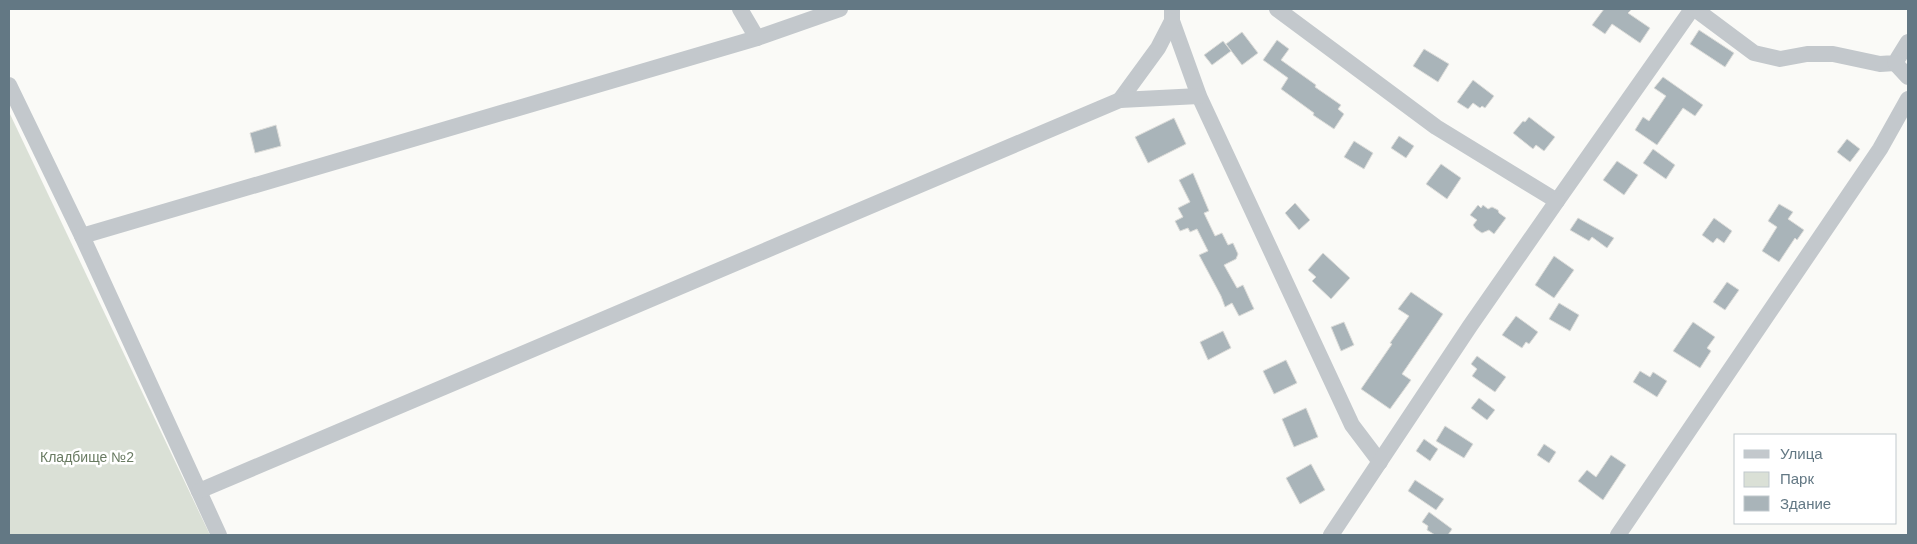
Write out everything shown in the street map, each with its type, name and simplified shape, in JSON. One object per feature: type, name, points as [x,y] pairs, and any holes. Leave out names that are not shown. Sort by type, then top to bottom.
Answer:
[{"type":"street","points":[[740,9],[757,38]]},
{"type":"street","points":[[82,236],[757,38],[840,9]]},
{"type":"street","points":[[1277,9],[1436,127],[1556,200]]},
{"type":"street","points":[[1332,535],[1556,200],[1693,9],[1754,53],[1780,59],[1807,54],[1833,54],[1880,64],[1895,63]]},
{"type":"street","points":[[1172,15],[1199,96],[1352,424],[1380,462]]},
{"type":"street","points":[[1120,100],[1158,48],[1172,15]]},
{"type":"street","points":[[1895,63],[1908,42]]},
{"type":"street","points":[[1895,63],[1908,77]]},
{"type":"street","points":[[9,84],[82,236],[219,535]]},
{"type":"street","points":[[199,491],[1120,100],[1199,96]]},
{"type":"street","points":[[1618,535],[1880,149],[1908,99]]},
{"type":"green space","name":"Кладбище №2","points":[[9,112],[210,535],[9,535]]},
{"type":"building","points":[[1604,9],[1632,9],[1628,13],[1650,28],[1640,43],[1612,24],[1605,34],[1592,25]]},
{"type":"building","points":[[1699,30],[1734,53],[1725,67],[1690,44]]},
{"type":"building","points":[[1242,32],[1258,53],[1242,65],[1226,44]]},
{"type":"building","points":[[1277,40],[1289,49],[1281,60],[1341,105],[1338,109],[1344,114],[1334,129],[1281,89],[1288,78],[1263,60]]},
{"type":"building","points":[[1223,41],[1231,51],[1212,65],[1204,55]]},
{"type":"building","points":[[1424,49],[1449,64],[1438,82],[1413,66]]},
{"type":"building","points":[[1663,77],[1703,105],[1695,116],[1683,108],[1657,145],[1635,130],[1643,117],[1649,121],[1666,96],[1654,88]]},
{"type":"building","points":[[1473,80],[1494,96],[1485,108],[1482,106],[1480,108],[1473,103],[1468,109],[1457,102]]},
{"type":"building","points":[[1529,117],[1555,137],[1544,151],[1536,145],[1533,149],[1513,133]]},
{"type":"building","points":[[1174,118],[1186,144],[1148,163],[1135,137]]},
{"type":"building","points":[[276,125],[281,146],[255,153],[250,133]]},
{"type":"building","points":[[1399,136],[1414,146],[1406,158],[1391,148]]},
{"type":"building","points":[[1847,139],[1860,149],[1850,162],[1837,152]]},
{"type":"building","points":[[1354,141],[1373,153],[1364,169],[1344,157]]},
{"type":"building","points":[[1653,149],[1675,165],[1666,179],[1643,163]]},
{"type":"building","points":[[1617,161],[1638,175],[1624,195],[1603,180]]},
{"type":"building","points":[[1441,164],[1461,178],[1447,199],[1426,184]]},
{"type":"building","points":[[1193,173],[1209,211],[1204,213],[1215,236],[1222,233],[1228,245],[1233,243],[1238,254],[1236,259],[1224,265],[1237,288],[1243,285],[1254,309],[1239,316],[1232,303],[1225,307],[1199,255],[1208,251],[1197,229],[1190,232],[1188,228],[1180,231],[1175,221],[1183,217],[1178,208],[1190,202],[1179,180]]},
{"type":"building","points":[[1295,203],[1310,220],[1299,230],[1285,213]]},
{"type":"building","points":[[1779,204],[1793,212],[1788,219],[1804,230],[1797,240],[1795,238],[1779,262],[1762,251],[1777,227],[1768,221]]},
{"type":"building","points":[[1478,205],[1481,208],[1483,205],[1488,209],[1492,207],[1506,218],[1494,234],[1489,230],[1482,233],[1473,225],[1477,220],[1470,215]]},
{"type":"building","points":[[1578,218],[1614,238],[1607,248],[1592,237],[1589,241],[1570,230]]},
{"type":"building","points":[[1714,218],[1732,231],[1724,243],[1717,238],[1713,243],[1702,235]]},
{"type":"building","points":[[1323,253],[1350,278],[1331,299],[1312,281],[1316,277],[1308,270]]},
{"type":"building","points":[[1554,256],[1574,270],[1554,298],[1535,285]]},
{"type":"building","points":[[1727,282],[1739,290],[1725,310],[1713,302]]},
{"type":"building","points":[[1411,292],[1443,314],[1402,374],[1411,380],[1390,409],[1361,389],[1409,316],[1398,309]]},
{"type":"building","points":[[1559,303],[1579,315],[1570,331],[1549,319]]},
{"type":"building","points":[[1516,316],[1538,332],[1529,344],[1526,342],[1522,348],[1502,335]]},
{"type":"building","points":[[1344,322],[1354,345],[1341,351],[1331,327]]},
{"type":"building","points":[[1693,322],[1715,337],[1707,348],[1711,351],[1700,368],[1673,351]]},
{"type":"building","points":[[1223,331],[1231,348],[1208,360],[1200,342]]},
{"type":"building","points":[[1477,356],[1506,377],[1495,392],[1472,376],[1477,369],[1471,364]]},
{"type":"building","points":[[1286,360],[1297,383],[1274,394],[1263,371]]},
{"type":"building","points":[[1640,371],[1650,377],[1653,372],[1667,381],[1657,397],[1633,382]]},
{"type":"building","points":[[1479,398],[1495,410],[1487,420],[1471,408]]},
{"type":"building","points":[[1306,408],[1318,437],[1294,447],[1282,419]]},
{"type":"building","points":[[1445,426],[1473,444],[1464,458],[1436,441]]},
{"type":"building","points":[[1424,439],[1438,449],[1430,461],[1416,451]]},
{"type":"building","points":[[1544,444],[1556,452],[1549,463],[1537,455]]},
{"type":"building","points":[[1611,455],[1626,465],[1603,500],[1578,481],[1587,470],[1596,477]]},
{"type":"building","points":[[1311,464],[1325,490],[1300,504],[1286,478]]},
{"type":"building","points":[[1415,480],[1444,499],[1436,510],[1408,491]]},
{"type":"building","points":[[1429,512],[1452,529],[1448,535],[1435,535],[1427,530],[1428,526],[1422,522]]}]
